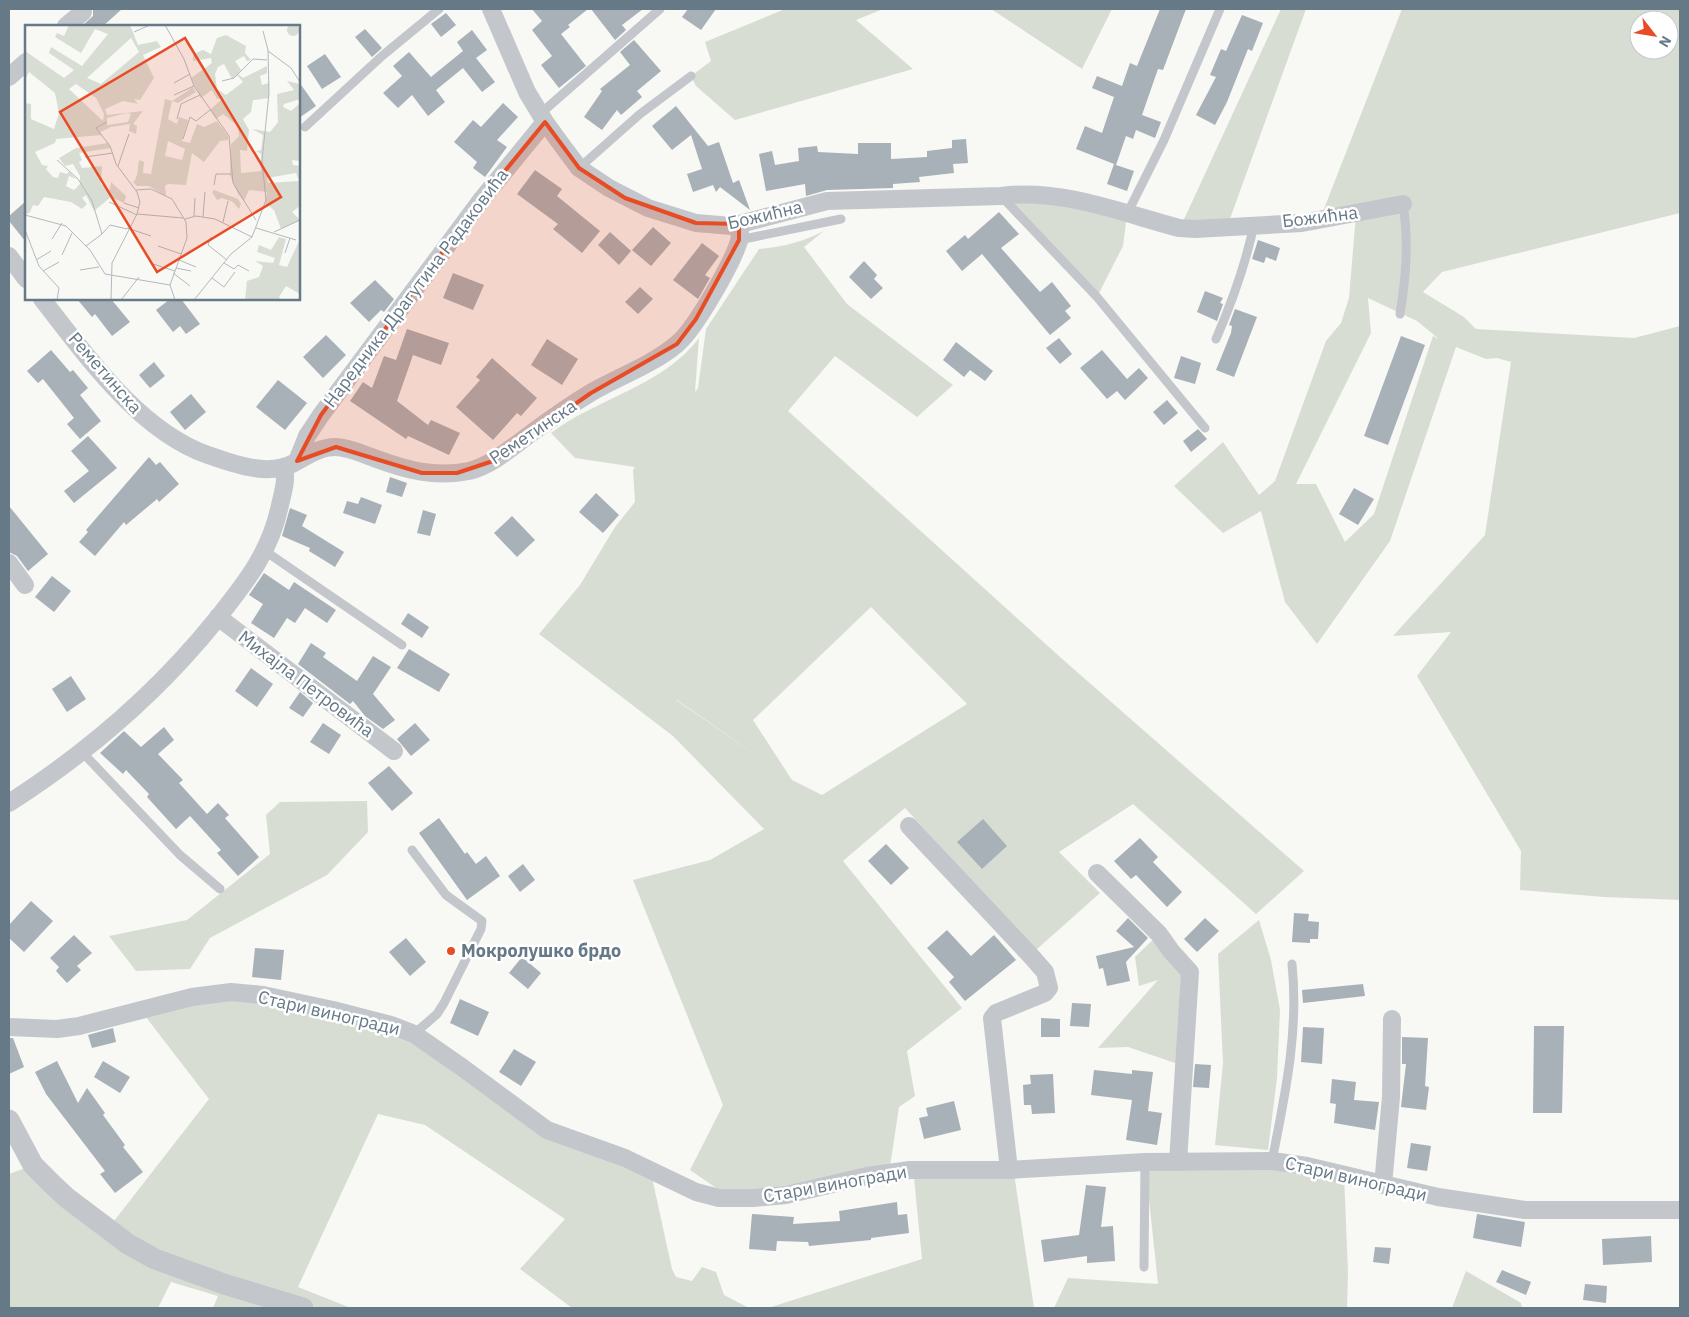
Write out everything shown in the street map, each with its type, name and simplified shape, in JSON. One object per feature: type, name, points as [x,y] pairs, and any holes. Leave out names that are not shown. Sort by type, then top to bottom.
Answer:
[{"type":"street","name":"Божићна","points":[[491,9],[527,92],[542,118],[579,168],[608,188],[648,208],[696,223],[718,226],[739,232],[827,202],[1001,196],[1026,193],[1056,197],[1180,228],[1302,223],[1402,204]]},
{"type":"street","points":[[67,25],[83,12]]},
{"type":"street","points":[[9,77],[25,63]]},
{"type":"street","name":"Наредника Драгутина Радаковића","points":[[9,803],[82,752],[145,698],[183,659],[243,588],[265,551],[290,464],[307,436],[321,414],[542,118]]},
{"type":"street","name":"Реметинска","points":[[43,300],[127,401],[146,419],[182,443],[209,455],[269,469],[290,464],[309,454],[336,447],[422,473],[440,475],[464,471],[493,461],[568,408],[656,359],[677,344],[696,319],[739,232]]},
{"type":"street","points":[[9,256],[25,278]]},
{"type":"street","points":[[9,563],[26,585]]},
{"type":"street","name":"Михајла Петровића","points":[[218,618],[394,751]]},
{"type":"street","points":[[910,826],[1031,956],[1048,978],[1049,988],[1045,993],[996,1012],[992,1018],[1009,1170]]},
{"type":"street","points":[[1097,873],[1159,934],[1190,972],[1178,1162]]},
{"type":"street","name":"Стари виногради","points":[[9,1027],[57,1028],[79,1026],[192,997],[231,992],[262,995],[333,1010],[391,1025],[414,1034],[546,1130],[625,1158],[710,1196],[752,1198],[786,1195],[867,1176],[910,1170],[1009,1170],[1145,1162],[1272,1161],[1298,1164],[1438,1197],[1525,1210],[1680,1210]]},
{"type":"street","points":[[1384,1185],[1392,1097],[1392,1019]]},
{"type":"street","points":[[9,1120],[33,1164],[53,1185],[67,1198],[128,1244],[155,1259],[224,1284],[303,1308]]},
{"type":"lane","points":[[305,127],[382,56],[439,9]]},
{"type":"lane","points":[[542,118],[660,9]]},
{"type":"lane","points":[[1127,214],[1164,140],[1220,9]]},
{"type":"lane","points":[[579,168],[640,114],[691,76]]},
{"type":"lane","points":[[1001,196],[1097,297],[1205,428]]},
{"type":"lane","name":"Божићна","points":[[1400,314],[1406,273],[1406,228],[1402,204]]},
{"type":"lane","points":[[739,232],[841,219]]},
{"type":"lane","points":[[1216,340],[1250,248],[1254,224]]},
{"type":"lane","points":[[265,551],[402,645]]},
{"type":"lane","points":[[82,752],[180,855],[220,888]]},
{"type":"lane","points":[[412,850],[446,895],[482,921],[482,929],[444,1003],[437,1014],[414,1034]]},
{"type":"lane","points":[[1272,1161],[1292,1056],[1295,1021],[1292,964]]},
{"type":"lane","points":[[1144,1267],[1145,1162]]},
{"type":"highlighted area","points":[[545,122],[579,168],[625,198],[696,223],[739,224],[739,240],[696,319],[677,344],[591,393],[493,461],[457,473],[422,473],[336,447],[297,461],[321,415],[482,199]]},
{"type":"shaded area","points":[[785,9],[883,9],[856,20],[913,69],[735,120],[696,86],[691,76],[711,61],[705,42]]},
{"type":"shaded area","points":[[991,9],[1112,9],[1082,69]]},
{"type":"shaded area","points":[[1281,9],[1306,9],[1227,227],[1180,228]]},
{"type":"shaded area","points":[[1402,9],[1680,9],[1680,213],[1442,272],[1423,292],[1464,317],[1476,329],[1634,338],[1680,326],[1680,900],[1604,897],[1520,890],[1521,851],[1417,676],[1451,632],[1393,636],[1485,535],[1511,362],[1497,358],[1486,359],[1456,347],[1390,541],[1317,644],[1285,602],[1261,511],[1223,533],[1174,486],[1223,442],[1259,495],[1275,481],[1326,341],[1341,323],[1349,298],[1356,214],[1320,219]],"holes":[[[1368,298],[1417,321],[1439,339],[1433,336],[1374,514],[1345,542],[1316,484],[1296,484],[1371,333]]]},
{"type":"shaded area","points":[[1001,196],[1127,214],[1123,246],[1097,297]]},
{"type":"shaded area","points":[[824,231],[804,247],[847,304],[953,385],[917,417],[835,356],[788,411],[1060,657],[1304,871],[1256,914],[1133,804],[1059,852],[1100,893],[1036,950],[905,808],[843,861],[962,1008],[907,1051],[915,1096],[899,1107],[889,1173],[767,1191],[722,1192],[690,1170],[723,1105],[633,880],[710,860],[764,829],[673,736],[539,634],[580,585],[615,527],[635,502],[633,470],[635,467],[575,458],[551,433],[588,410],[648,380],[667,368],[699,338],[695,392],[698,388],[706,329],[759,249],[792,243]],"holes":[[[871,607],[967,704],[822,795],[792,780],[753,720]],[[676,700],[677,700],[766,762]]]},
{"type":"shaded area","points":[[367,801],[368,832],[327,875],[210,938],[190,969],[136,971],[109,936],[187,920],[270,854],[266,815],[280,802]]},
{"type":"shaded area","points":[[1259,920],[1271,960],[1280,1010],[1277,1078],[1268,1150],[1215,1145],[1223,1063],[1218,954]]},
{"type":"shaded area","points":[[1159,934],[1187,967],[1178,1064],[1128,1047],[1098,1048],[1158,980],[1139,986],[1135,957]]},
{"type":"shaded area","points":[[226,996],[414,1028],[517,1109],[651,1173],[672,1269],[676,1277],[692,1281],[702,1267],[716,1272],[724,1295],[749,1308],[572,1308],[520,1269],[565,1219],[425,1125],[378,1114],[298,1287],[351,1308],[213,1308],[218,1296],[171,1282],[158,1308],[9,1308],[9,1174],[33,1165],[107,1230],[209,1099],[142,1012]]},
{"type":"shaded area","points":[[1145,1162],[1178,1162],[1344,1175],[1348,1272],[1347,1308],[1054,1308],[1068,1278],[1158,1284]]},
{"type":"shaded area","points":[[1014,1173],[1034,1308],[768,1308],[922,1259],[914,1178]]},
{"type":"shaded area","points":[[1466,1271],[1521,1303],[1522,1308],[1452,1308]]},
{"type":"building","points":[[93,9],[122,9],[104,25],[83,25],[93,16]]},
{"type":"building","points":[[532,9],[588,9],[568,25],[570,27],[561,34],[586,66],[559,88],[541,65],[552,56],[532,30],[542,21]]},
{"type":"building","points":[[591,9],[643,9],[622,25],[626,30],[615,40]]},
{"type":"building","points":[[688,9],[716,9],[701,30],[682,17]]},
{"type":"building","points":[[1160,9],[1186,9],[1163,70],[1158,69],[1142,115],[1161,122],[1155,138],[1136,130],[1133,139],[1126,136],[1116,165],[1134,171],[1127,191],[1107,184],[1114,164],[1076,149],[1085,126],[1102,133],[1114,97],[1092,88],[1097,76],[1122,86],[1130,63],[1137,66]]},
{"type":"building","points":[[446,13],[456,25],[441,37],[431,24]]},
{"type":"building","points":[[1242,15],[1263,23],[1252,51],[1248,49],[1227,102],[1215,125],[1196,115],[1216,77],[1210,75],[1221,49],[1226,51]]},
{"type":"building","points":[[365,29],[382,48],[372,57],[355,37]]},
{"type":"building","points":[[472,30],[487,50],[476,58],[495,82],[482,92],[463,68],[436,90],[445,102],[428,116],[412,95],[398,108],[383,93],[402,76],[393,66],[409,52],[431,77],[463,51],[457,42]]},
{"type":"building","points":[[634,40],[661,71],[637,91],[642,97],[621,115],[617,110],[602,130],[584,117],[602,91],[600,89],[630,65],[620,52]]},
{"type":"building","points":[[325,54],[341,77],[322,89],[307,66]]},
{"type":"building","points":[[300,83],[316,106],[300,117]]},
{"type":"building","points":[[503,103],[518,117],[497,140],[507,147],[485,177],[473,168],[477,162],[454,142],[473,120],[481,127]]},
{"type":"building","points":[[676,106],[708,146],[719,142],[733,183],[739,180],[750,210],[720,187],[716,192],[713,185],[693,192],[687,174],[702,169],[691,135],[672,150],[652,126]]},
{"type":"building","points":[[966,139],[968,163],[953,164],[954,173],[919,177],[920,182],[893,184],[893,188],[827,190],[806,196],[805,184],[766,191],[759,154],[772,151],[775,165],[799,161],[798,148],[817,146],[818,152],[858,154],[858,143],[891,143],[891,159],[927,157],[927,151],[952,148],[952,140]]},
{"type":"building","points":[[535,170],[562,189],[557,196],[600,231],[582,253],[553,229],[558,224],[517,194]]},
{"type":"building","points":[[25,202],[25,241],[9,221],[9,216]]},
{"type":"building","points":[[999,212],[1019,234],[1001,248],[1040,292],[1052,282],[1071,306],[1065,311],[1071,318],[1050,335],[982,254],[962,271],[946,251],[965,235],[968,239]]},
{"type":"building","points":[[653,227],[671,243],[651,266],[632,250]]},
{"type":"building","points":[[610,232],[631,251],[619,265],[598,245]]},
{"type":"building","points":[[1258,240],[1280,248],[1276,261],[1266,257],[1264,263],[1252,259]]},
{"type":"building","points":[[702,243],[719,256],[705,275],[710,278],[698,299],[673,280]]},
{"type":"building","points":[[864,261],[877,275],[874,279],[883,288],[871,299],[849,277]]},
{"type":"building","points":[[453,273],[484,285],[473,310],[443,298]]},
{"type":"building","points":[[375,280],[394,299],[384,312],[381,310],[369,322],[350,303]]},
{"type":"building","points":[[640,287],[653,299],[638,314],[625,302]]},
{"type":"building","points":[[1205,291],[1223,298],[1220,303],[1223,304],[1217,321],[1197,312]]},
{"type":"building","points":[[78,300],[112,300],[130,322],[112,336],[95,314],[92,317]]},
{"type":"building","points":[[169,300],[182,300],[200,324],[186,334],[180,326],[173,332],[156,310]]},
{"type":"building","points":[[1235,309],[1257,317],[1234,377],[1216,370],[1231,333],[1232,326],[1229,325]]},
{"type":"building","points":[[407,329],[449,343],[441,365],[413,355],[397,401],[428,425],[431,420],[460,433],[449,455],[408,436],[406,439],[350,401],[363,382],[372,388],[384,356],[396,360]]},
{"type":"building","points":[[326,335],[346,355],[323,378],[303,357]]},
{"type":"building","points":[[1401,336],[1425,345],[1388,445],[1364,436]]},
{"type":"building","points":[[1059,338],[1072,354],[1060,364],[1046,348]]},
{"type":"building","points":[[547,339],[578,359],[562,385],[531,365]]},
{"type":"building","points":[[956,342],[993,371],[985,381],[970,370],[964,377],[943,360]]},
{"type":"building","points":[[51,350],[70,372],[73,370],[88,388],[80,395],[101,421],[80,439],[67,424],[74,418],[43,379],[38,383],[27,371]]},
{"type":"building","points":[[1102,350],[1127,379],[1139,368],[1148,378],[1125,400],[1117,391],[1107,399],[1080,368]]},
{"type":"building","points":[[1181,356],[1201,363],[1195,384],[1174,378]]},
{"type":"building","points":[[492,358],[537,398],[521,416],[517,413],[493,440],[456,407],[480,380],[476,377]]},
{"type":"building","points":[[154,362],[165,376],[150,388],[139,375]]},
{"type":"building","points":[[278,380],[307,403],[285,430],[256,407]]},
{"type":"building","points":[[191,394],[206,412],[185,430],[170,412]]},
{"type":"building","points":[[1167,400],[1178,413],[1164,425],[1153,412]]},
{"type":"building","points":[[1198,429],[1207,439],[1191,452],[1183,441]]},
{"type":"building","points":[[88,436],[117,468],[74,503],[64,491],[89,471],[71,451]]},
{"type":"building","points":[[149,457],[156,465],[160,462],[179,484],[159,502],[157,499],[126,525],[124,522],[95,556],[79,542],[88,532],[86,530]]},
{"type":"building","points":[[390,477],[407,483],[402,497],[386,492]]},
{"type":"building","points":[[1354,488],[1374,499],[1358,525],[1339,514]]},
{"type":"building","points":[[596,493],[619,515],[603,533],[579,512]]},
{"type":"building","points":[[361,497],[382,505],[375,524],[343,513],[347,501],[358,504]]},
{"type":"building","points":[[9,506],[48,554],[28,571],[17,556],[9,552]]},
{"type":"building","points":[[290,508],[307,515],[302,526],[344,552],[335,567],[309,551],[310,548],[282,536]]},
{"type":"building","points":[[423,510],[436,514],[430,536],[417,533]]},
{"type":"building","points":[[512,516],[535,540],[517,557],[494,533]]},
{"type":"building","points":[[264,573],[289,590],[294,582],[336,610],[327,623],[305,608],[295,623],[287,618],[274,638],[251,623],[263,604],[249,595]]},
{"type":"building","points":[[52,576],[71,591],[54,612],[35,597]]},
{"type":"building","points":[[408,613],[429,627],[422,638],[401,624]]},
{"type":"building","points":[[311,643],[326,653],[323,657],[357,681],[373,656],[391,667],[373,694],[395,720],[383,729],[365,716],[353,701],[350,704],[298,664]]},
{"type":"building","points":[[409,649],[450,674],[439,692],[397,668]]},
{"type":"building","points":[[251,668],[273,684],[257,707],[235,691]]},
{"type":"building","points":[[71,676],[86,699],[67,712],[52,689]]},
{"type":"building","points":[[300,692],[313,703],[303,717],[289,708]]},
{"type":"building","points":[[323,723],[341,735],[329,754],[310,742]]},
{"type":"building","points":[[415,723],[430,740],[411,756],[397,739]]},
{"type":"building","points":[[164,727],[174,740],[158,754],[183,780],[179,783],[207,814],[218,803],[229,815],[225,818],[259,857],[238,876],[217,853],[221,850],[190,816],[176,829],[147,797],[149,794],[126,770],[123,774],[100,753],[124,731],[141,747]]},
{"type":"building","points":[[389,766],[413,793],[392,811],[368,783]]},
{"type":"building","points":[[439,818],[465,854],[467,852],[476,864],[486,856],[500,876],[467,900],[419,833]]},
{"type":"building","points":[[983,819],[1007,846],[982,869],[957,842]]},
{"type":"building","points":[[1140,838],[1158,857],[1153,862],[1182,892],[1167,907],[1136,875],[1131,879],[1114,861]]},
{"type":"building","points":[[886,844],[909,868],[891,885],[868,861]]},
{"type":"building","points":[[523,864],[535,880],[520,892],[508,876]]},
{"type":"building","points":[[31,901],[53,921],[24,952],[9,938],[9,925]]},
{"type":"building","points":[[1294,913],[1309,914],[1308,921],[1319,922],[1318,939],[1310,939],[1310,943],[1292,942]]},
{"type":"building","points":[[1128,918],[1148,938],[1126,962],[1130,981],[1107,986],[1103,968],[1099,969],[1096,956],[1134,947],[1116,931]]},
{"type":"building","points":[[1205,918],[1219,931],[1197,952],[1184,939]]},
{"type":"building","points":[[947,930],[971,956],[994,935],[1016,960],[965,1001],[949,982],[954,977],[927,948]]},
{"type":"building","points":[[74,935],[92,953],[77,966],[81,970],[67,983],[56,971],[59,967],[50,958]]},
{"type":"building","points":[[406,938],[426,962],[410,976],[389,952]]},
{"type":"building","points":[[255,948],[284,950],[281,980],[252,977]]},
{"type":"building","points":[[522,957],[541,973],[528,989],[509,973]]},
{"type":"building","points":[[1363,984],[1365,996],[1303,1003],[1302,990]]},
{"type":"building","points":[[460,999],[489,1012],[478,1036],[450,1023]]},
{"type":"building","points":[[1072,1003],[1091,1004],[1089,1027],[1070,1026]]},
{"type":"building","points":[[1041,1018],[1060,1019],[1060,1037],[1041,1037]]},
{"type":"building","points":[[1534,1026],[1564,1026],[1562,1113],[1533,1113]]},
{"type":"building","points":[[1303,1027],[1324,1028],[1322,1064],[1301,1062]]},
{"type":"building","points":[[113,1028],[116,1042],[92,1048],[88,1035]]},
{"type":"building","points":[[1402,1037],[1428,1038],[1425,1086],[1429,1087],[1426,1110],[1401,1107],[1406,1064],[1402,1064]]},
{"type":"building","points":[[9,1038],[13,1038],[24,1067],[9,1074]]},
{"type":"building","points":[[514,1049],[536,1062],[521,1086],[499,1072]]},
{"type":"building","points":[[57,1061],[78,1103],[87,1088],[105,1113],[103,1115],[125,1145],[123,1147],[143,1172],[115,1193],[100,1174],[105,1171],[46,1094],[35,1072]]},
{"type":"building","points":[[103,1061],[130,1077],[120,1093],[94,1077]]},
{"type":"building","points":[[1195,1064],[1211,1065],[1209,1088],[1193,1087]]},
{"type":"building","points":[[1094,1070],[1132,1074],[1132,1070],[1153,1072],[1148,1111],[1162,1113],[1157,1145],[1126,1140],[1132,1100],[1091,1095]]},
{"type":"building","points":[[1053,1074],[1055,1113],[1032,1114],[1031,1105],[1024,1105],[1023,1085],[1031,1084],[1030,1075]]},
{"type":"building","points":[[1332,1079],[1356,1082],[1354,1100],[1379,1102],[1375,1130],[1334,1123],[1336,1104],[1330,1103]]},
{"type":"building","points":[[954,1101],[961,1130],[924,1139],[919,1118],[928,1116],[926,1108]]},
{"type":"building","points":[[1411,1143],[1431,1146],[1427,1171],[1407,1168]]},
{"type":"building","points":[[1086,1185],[1106,1187],[1101,1227],[1113,1226],[1115,1261],[1087,1263],[1087,1256],[1044,1262],[1041,1240],[1079,1235]]},
{"type":"building","points":[[897,1202],[898,1215],[907,1214],[909,1233],[871,1238],[871,1240],[809,1246],[808,1242],[777,1241],[776,1251],[749,1249],[752,1214],[794,1217],[793,1224],[840,1221],[839,1211]]},
{"type":"building","points":[[1477,1214],[1525,1222],[1521,1247],[1473,1238]]},
{"type":"building","points":[[1651,1236],[1652,1262],[1603,1265],[1602,1239]]},
{"type":"building","points":[[1375,1247],[1391,1248],[1389,1264],[1373,1262]]},
{"type":"building","points":[[1502,1270],[1531,1282],[1526,1295],[1496,1282]]},
{"type":"building","points":[[1585,1284],[1607,1286],[1606,1303],[1583,1300]]},
{"type":"place","name":"Мокролушко брдо","points":[[451,951]]}]
